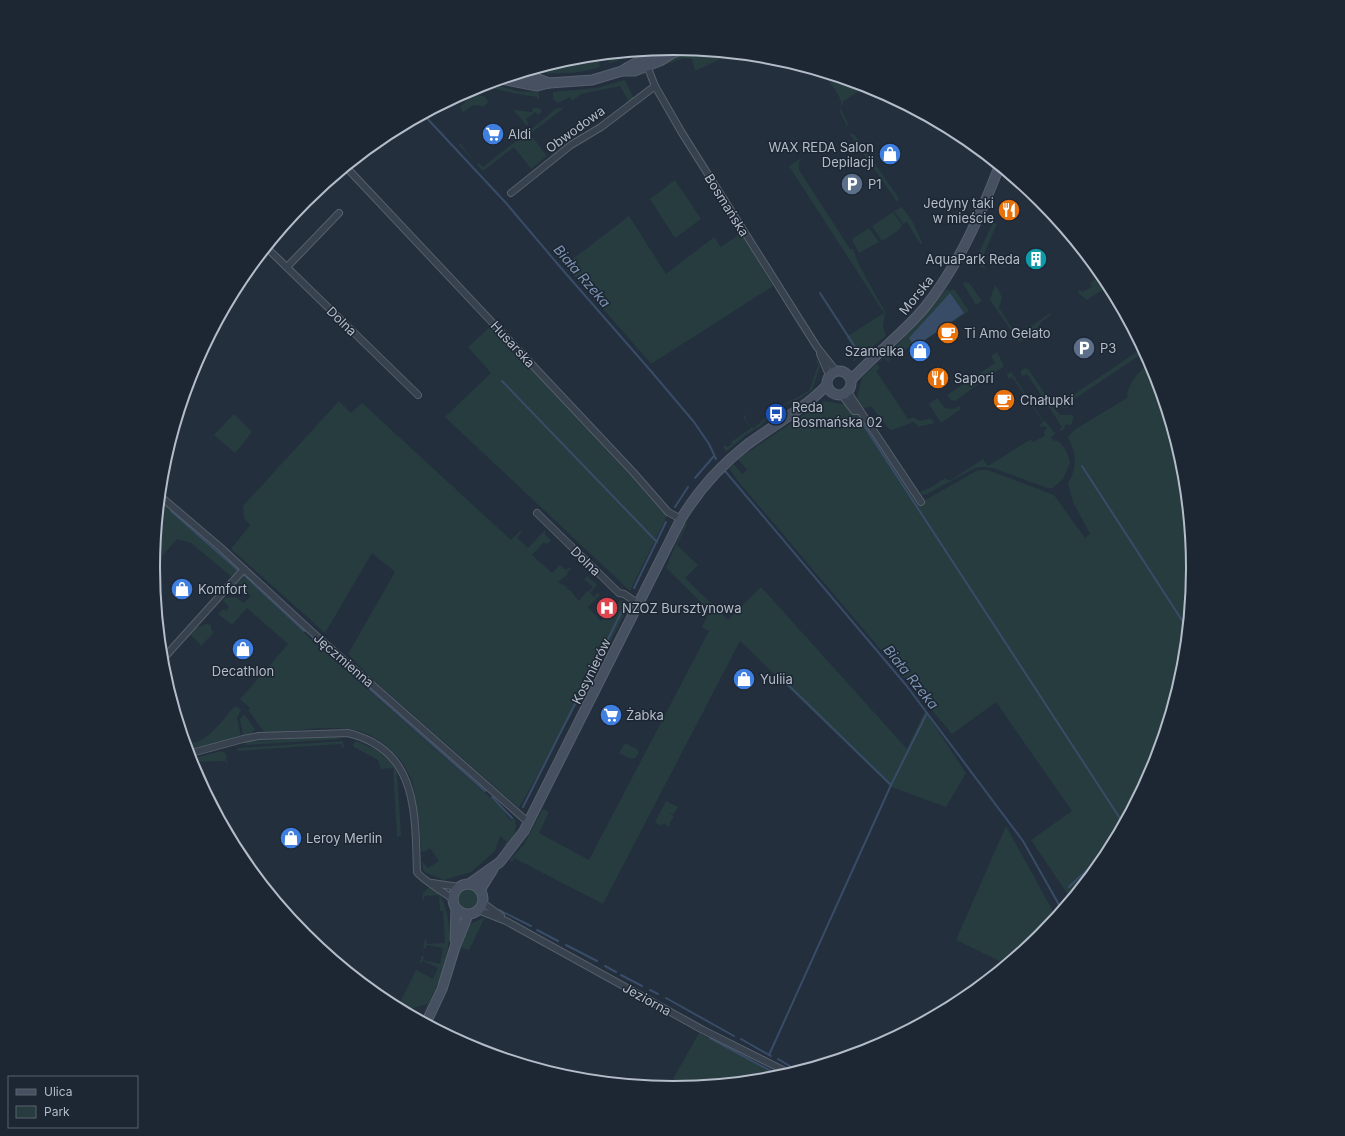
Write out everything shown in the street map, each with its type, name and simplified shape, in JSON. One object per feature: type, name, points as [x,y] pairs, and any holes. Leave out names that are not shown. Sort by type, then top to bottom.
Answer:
[{"type":"main road","points":[[511,81],[537,86],[549,83],[592,80],[622,71],[635,71],[646,63],[660,61],[669,55]]},
{"type":"main road","points":[[525,77],[549,83]]},
{"type":"main road","name":"Morska","points":[[848,376],[866,363],[911,322],[942,285],[972,233],[997,171]]},
{"type":"main road","points":[[833,373],[848,376],[837,391],[833,373]]},
{"type":"main road","name":"Kosynierów","points":[[480,890],[495,867],[515,845],[529,823],[681,519],[700,489],[722,466],[749,443],[811,401],[837,391]]},
{"type":"main road","name":"Kosynierów","points":[[469,884],[495,867]]},
{"type":"main road","points":[[428,1018],[442,988],[455,947],[468,915],[481,906],[480,890],[469,884],[459,887],[453,894],[456,909],[455,947]]},
{"type":"main road","points":[[456,909],[468,915]]},
{"type":"street","name":"Bosmańska","points":[[646,63],[655,86],[686,140],[833,373]]},
{"type":"street","name":"Obwodowa","points":[[511,193],[571,145],[601,127],[655,86]]},
{"type":"street","name":"Husarska","points":[[349,170],[634,472],[668,512],[681,519]]},
{"type":"street","points":[[287,267],[339,213]]},
{"type":"street","name":"Dolna","points":[[270,251],[418,395]]},
{"type":"street","points":[[837,391],[858,411],[921,502]]},
{"type":"street","name":"Jęczmienna","points":[[164,500],[529,823]]},
{"type":"street","name":"Dolna","points":[[537,513],[619,593],[624,594],[639,604]]},
{"type":"street","points":[[167,655],[244,569]]},
{"type":"street","points":[[194,752],[260,736],[341,732],[362,736],[375,743],[396,760],[407,780],[412,800],[417,872],[419,876],[432,883],[453,899]]},
{"type":"street","points":[[432,883],[459,887]]},
{"type":"street","name":"Jeziorna","points":[[481,906],[703,1030],[782,1069]]},
{"type":"green space","points":[[681,55],[723,58],[695,71],[692,59],[684,58],[664,65],[663,62]]},
{"type":"green space","points":[[627,57],[604,65],[609,63],[607,59]]},
{"type":"green space","points":[[598,60],[600,67],[591,70],[564,73],[538,73]]},
{"type":"green space","points":[[826,79],[860,90],[843,102],[841,109],[848,124],[846,129],[846,123],[840,112],[840,98]]},
{"type":"green space","points":[[625,80],[634,99],[629,102],[620,86],[581,94],[572,101],[570,97],[558,103],[553,99],[553,92],[597,88]]},
{"type":"green space","points":[[498,86],[517,91],[539,92],[539,102],[537,97],[492,88]]},
{"type":"green space","points":[[476,94],[485,97],[488,102],[484,107],[475,105],[463,113],[460,107],[470,97]]},
{"type":"green space","points":[[565,107],[530,134],[547,156],[531,169],[514,147],[483,171],[477,165],[479,163],[483,167],[555,109]]},
{"type":"green space","points":[[533,108],[539,108],[542,112],[538,115],[535,112],[526,119],[528,123],[527,126],[513,110],[532,112]]},
{"type":"green space","points":[[849,133],[855,135],[898,197],[898,203]]},
{"type":"green space","points":[[460,143],[475,162],[459,145]]},
{"type":"green space","points":[[802,158],[799,162],[799,170],[850,249],[853,249],[858,263],[885,312],[883,327],[886,336],[854,361],[852,361],[859,356],[846,337],[884,313],[789,166]]},
{"type":"green space","points":[[675,180],[701,219],[675,238],[650,199]]},
{"type":"green space","points":[[902,207],[912,221],[922,242],[921,245],[907,222],[903,224],[894,211]]},
{"type":"green space","points":[[893,212],[902,225],[899,230],[882,241],[872,226]]},
{"type":"green space","points":[[629,216],[666,274],[714,237],[721,247],[741,233],[773,286],[651,364],[565,265]]},
{"type":"green space","points":[[993,222],[997,224],[983,256],[985,269],[980,266],[979,253]]},
{"type":"green space","points":[[869,228],[879,242],[859,253],[852,239]]},
{"type":"green space","points":[[1096,279],[1103,290],[1087,300],[1077,292],[1080,290],[1082,292],[1092,287],[1090,283]]},
{"type":"green space","points":[[962,282],[969,283],[982,301],[976,305]]},
{"type":"green space","points":[[995,285],[1001,296],[999,308],[1017,336],[1050,313],[1051,315],[1041,322],[1035,333],[1019,342],[990,300]]},
{"type":"green space","points":[[946,289],[950,291],[954,289],[969,311],[911,350],[906,347],[906,350],[897,350],[896,346],[922,319]]},
{"type":"green space","points":[[492,325],[667,516],[630,591],[445,417],[491,373],[468,347]]},
{"type":"green space","points":[[1137,351],[1139,356],[1070,402],[1067,406],[1068,408],[1061,407],[1056,401],[1060,398],[1063,402]]},
{"type":"green space","points":[[997,352],[1004,366],[955,401],[951,400],[947,395],[995,363],[991,356]]},
{"type":"green space","points":[[887,354],[889,355],[890,360],[888,362],[884,358],[877,364],[880,368],[876,371],[908,419],[913,417],[920,421],[931,418],[935,423],[918,427],[914,422],[892,430],[889,429],[871,406],[862,409],[857,399],[862,377]]},
{"type":"green space","points":[[815,357],[820,366],[812,390],[802,397],[777,409],[759,427],[747,434],[727,451],[725,450],[723,447],[725,445],[727,447],[732,444],[731,442],[751,428],[743,417],[748,414],[745,418],[751,427],[754,428],[777,408],[809,391],[818,366]]},
{"type":"green space","points":[[1144,367],[1158,403],[1176,468],[1181,501],[1186,568],[1181,635],[1176,668],[1168,701],[1158,733],[1133,795],[1117,825],[1099,853],[1068,894],[1031,840],[1072,811],[996,702],[952,734],[737,480],[729,468],[734,464],[742,474],[747,470],[738,459],[824,401],[847,405],[856,415],[860,414],[920,503],[978,470],[988,470],[1054,495],[1085,538],[1090,534],[1073,502],[1068,484],[1073,472],[1075,461],[1068,437],[1074,430],[1127,398],[1131,383]]},
{"type":"green space","points":[[1026,368],[1029,370],[1057,412],[1061,415],[1072,415],[1074,418],[1070,426],[1068,424],[1064,426],[1065,429],[1059,431],[1062,427],[1027,374],[1023,376],[1021,374],[1021,370]]},
{"type":"green space","points":[[1011,372],[1044,422],[1045,421],[1055,433],[1051,437],[1053,441],[1056,440],[1062,444],[1066,450],[1070,463],[1063,479],[1053,488],[1047,488],[993,468],[983,467],[975,468],[927,494],[922,495],[920,492],[930,488],[945,478],[951,480],[983,459],[988,466],[1031,439],[1033,442],[1045,436],[1044,431],[1047,429],[1045,426],[1041,427],[1039,425],[1043,422],[1012,377],[1008,379],[1007,374]]},
{"type":"green space","points":[[937,398],[945,408],[953,409],[960,406],[961,409],[941,423],[929,404]]},
{"type":"green space","points":[[339,401],[351,413],[362,403],[511,540],[520,531],[522,532],[517,538],[528,548],[545,530],[545,535],[551,540],[547,544],[544,542],[532,555],[552,573],[560,565],[566,570],[569,567],[572,570],[569,570],[567,573],[568,574],[558,582],[568,588],[567,590],[570,590],[579,601],[587,591],[588,592],[593,587],[584,579],[587,576],[597,585],[590,593],[594,597],[598,593],[600,595],[588,607],[601,621],[621,600],[624,601],[627,609],[595,672],[587,673],[583,678],[585,690],[519,808],[370,677],[348,654],[395,572],[372,553],[325,633],[231,549],[250,525],[244,518],[243,506]]},
{"type":"green space","points":[[233,415],[235,415],[252,432],[235,453],[214,435]]},
{"type":"green space","points":[[164,503],[239,569],[239,572],[233,578],[191,543],[177,539],[160,558]]},
{"type":"green space","points":[[685,523],[687,524],[677,545],[698,565],[685,578],[728,620],[761,587],[907,749],[925,711],[966,773],[946,807],[891,787],[740,641],[603,904],[514,858],[512,862],[510,860],[524,844],[543,809],[549,812],[539,833],[589,860],[710,629],[708,631],[702,627],[710,611],[666,568]]},
{"type":"green space","points":[[243,575],[316,644],[502,808],[509,819],[512,820],[514,818],[516,822],[515,831],[508,843],[500,848],[507,842],[500,836],[495,851],[471,872],[444,880],[426,873],[423,870],[422,861],[428,868],[439,861],[430,848],[424,852],[421,851],[419,821],[417,821],[412,782],[403,763],[388,747],[369,735],[349,729],[318,728],[266,733],[259,726],[248,710],[250,708],[240,699],[288,644],[247,608],[232,625],[218,614],[223,609],[226,611],[229,607],[223,601],[225,598],[235,597],[244,603],[251,596],[236,583]]},
{"type":"green space","points":[[206,624],[211,625],[211,630],[214,632],[201,646],[190,634],[195,628]]},
{"type":"green space","points":[[234,707],[241,710],[237,718],[241,736],[193,749],[191,743],[206,737],[219,725]]},
{"type":"green space","points":[[244,714],[255,729],[252,733],[243,735],[240,719]]},
{"type":"green space","points":[[334,736],[342,739],[247,745],[246,742]]},
{"type":"green space","points":[[343,741],[344,748],[342,748],[341,744],[237,751],[238,748]]},
{"type":"green space","points":[[356,741],[377,750],[391,763],[397,772],[401,836],[397,837],[393,768],[381,769],[378,760],[354,747],[353,744]]},
{"type":"green space","points":[[625,743],[637,749],[639,753],[635,758],[631,759],[619,753]]},
{"type":"green space","points":[[222,751],[226,754],[227,765],[225,761],[198,762],[196,757]]},
{"type":"green space","points":[[666,801],[678,807],[674,814],[669,813],[674,816],[668,827],[664,823],[661,826],[655,822]]},
{"type":"green space","points":[[1006,826],[1053,911],[1035,931],[1001,962],[956,940]]},
{"type":"green space","points":[[428,888],[431,888],[439,893],[448,919],[449,934],[448,949],[440,978],[423,1016],[427,1004],[411,1009],[400,1003],[416,970],[433,979],[438,968],[423,961],[419,964],[422,956],[424,956],[423,960],[440,964],[443,948],[427,945],[425,949],[423,947],[425,940],[426,939],[427,944],[445,943],[443,911],[440,911],[439,895],[424,896],[424,900],[422,899],[423,893]]},
{"type":"green space","points":[[468,889],[475,892],[478,899],[475,906],[468,909],[461,906],[458,899],[461,892]]},
{"type":"green space","points":[[485,917],[469,950],[461,948],[467,926]]},
{"type":"green space","points":[[699,1033],[773,1071],[739,1077],[672,1081]]},
{"type":"water","points":[[950,293],[964,313],[914,347],[909,338]]},
{"type":"waterway","name":"Biała Rzeka","points":[[427,118],[506,203],[650,370],[694,422],[709,444],[716,459]]},
{"type":"waterway","points":[[820,293],[859,353]]},
{"type":"waterway","points":[[502,381],[657,542]]},
{"type":"waterway","points":[[859,418],[1120,819]]},
{"type":"waterway","points":[[695,478],[714,456]]},
{"type":"waterway","points":[[1082,466],[1182,621]]},
{"type":"waterway","name":"Biała Rzeka","points":[[725,471],[906,685],[1023,841],[1059,905]]},
{"type":"waterway","points":[[675,507],[688,487]]},
{"type":"waterway","points":[[171,511],[238,570]]},
{"type":"waterway","points":[[634,588],[666,522]]},
{"type":"waterway","points":[[244,575],[304,631]]},
{"type":"waterway","points":[[593,669],[624,607]]},
{"type":"waterway","points":[[313,639],[485,791]]},
{"type":"waterway","points":[[778,675],[891,785]]},
{"type":"waterway","points":[[523,807],[583,688]]},
{"type":"waterway","points":[[769,1055],[891,785],[927,713]]},
{"type":"waterway","points":[[492,797],[512,818]]},
{"type":"waterway","points":[[1069,887],[1085,872]]},
{"type":"waterway","points":[[499,910],[531,926]]},
{"type":"waterway","points":[[537,930],[558,941]]},
{"type":"waterway","points":[[566,945],[597,961]]},
{"type":"waterway","points":[[605,966],[616,972]]},
{"type":"waterway","points":[[621,975],[642,986]]},
{"type":"waterway","points":[[650,990],[658,994]]},
{"type":"waterway","points":[[666,998],[734,1036]]},
{"type":"waterway","points":[[710,1038],[771,1071]]},
{"type":"waterway","points":[[741,1039],[771,1056]]},
{"type":"waterway","points":[[778,1059],[791,1067]]},
{"type":"place","name":"Aldi","points":[[493,134]]},
{"type":"place","name":"WAX REDA Salon Depilacji","points":[[890,154]]},
{"type":"place","name":"P1","points":[[852,184]]},
{"type":"place","name":"Jedyny taki w mieście","points":[[1009,210]]},
{"type":"place","name":"AquaPark Reda","points":[[1036,259]]},
{"type":"place","name":"Ti Amo Gelato","points":[[948,333]]},
{"type":"place","name":"P3","points":[[1084,348]]},
{"type":"place","name":"Szamelka","points":[[920,351]]},
{"type":"place","name":"Sapori","points":[[938,378]]},
{"type":"place","name":"Chałupki","points":[[1004,400]]},
{"type":"place","name":"Reda Bosmańska 02","points":[[776,414]]},
{"type":"place","name":"Komfort","points":[[182,589]]},
{"type":"place","name":"NZOZ Bursztynowa","points":[[607,608]]},
{"type":"place","name":"Decathlon","points":[[243,649]]},
{"type":"place","name":"Yuliia","points":[[744,679]]},
{"type":"place","name":"Żabka","points":[[611,715]]},
{"type":"place","name":"Leroy Merlin","points":[[291,838]]}]
